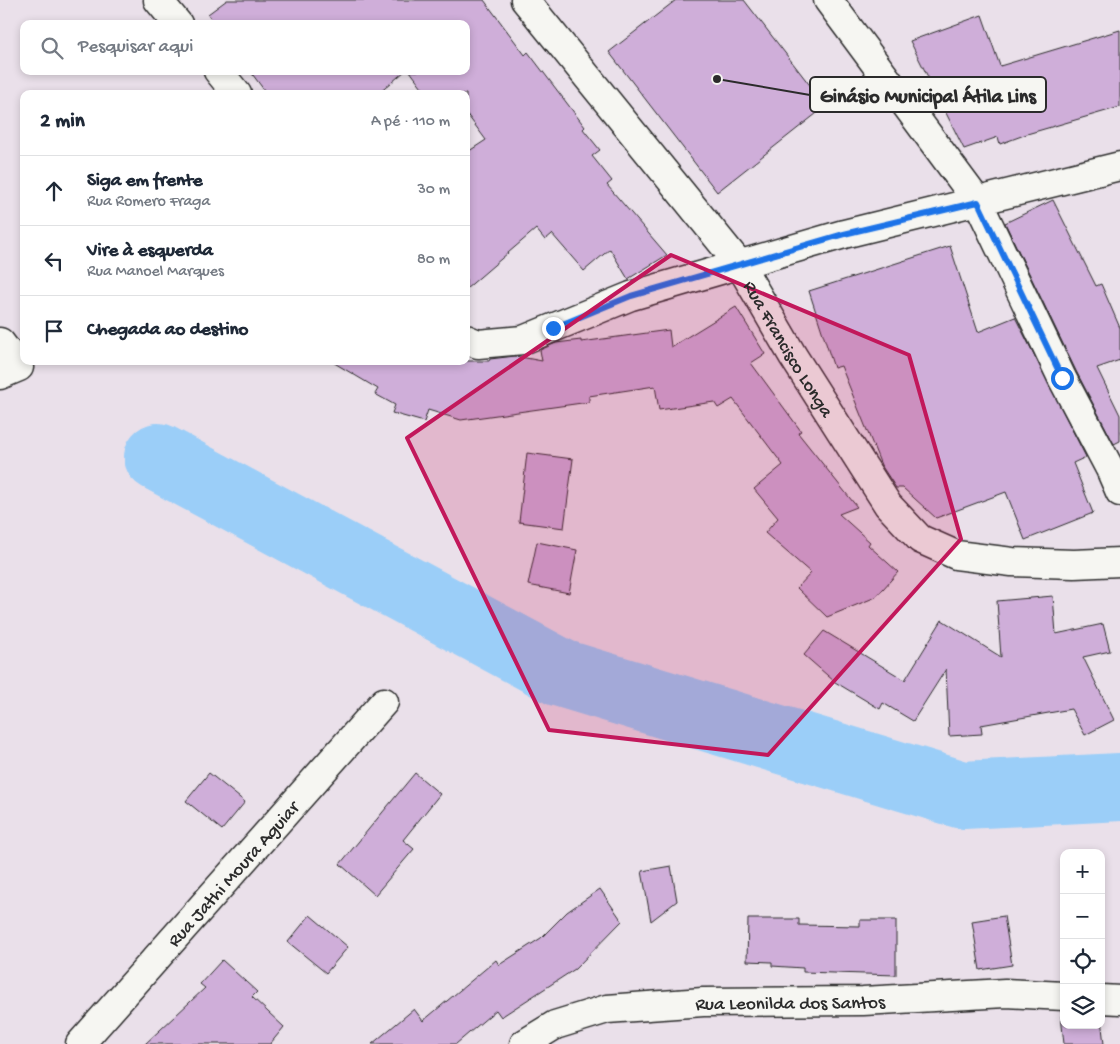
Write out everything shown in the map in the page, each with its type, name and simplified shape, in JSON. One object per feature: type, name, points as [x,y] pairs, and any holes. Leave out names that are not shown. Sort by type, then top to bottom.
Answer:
[{"type":"street","name":"Rua Francisco Longa","points":[[525,0],[740,265],[793,356],[888,505],[920,539],[956,555],[1012,562],[1074,564],[1120,562]]},
{"type":"street","points":[[828,0],[978,202],[1062,378],[1110,469],[1120,492]]},
{"type":"street","points":[[221,75],[234,90]]},
{"type":"street","points":[[472,341],[523,340],[631,296],[844,234],[1120,166]]},
{"type":"street","points":[[0,342],[19,367],[0,376]]},
{"type":"street","name":"Rua Jathi Moura Aguiar","points":[[80,1044],[384,702]]},
{"type":"street","name":"Rua Leonilda dos Santos","points":[[524,1044],[555,1025],[607,1009],[703,1002],[864,1001],[1005,993],[1060,996]]},
{"type":"street","points":[[1105,999],[1120,1000]]},
{"type":"highlighted area","points":[[671,255],[909,355],[961,539],[768,755],[549,730],[407,438]]},
{"type":"building","points":[[227,0],[484,0],[525,55],[528,52],[585,127],[583,129],[600,150],[592,156],[612,181],[607,185],[667,255],[628,279],[610,249],[584,271],[552,234],[545,240],[536,229],[470,286],[470,150],[486,140],[470,118],[470,90],[424,90],[413,75],[470,75],[470,20],[212,20],[208,14]]},
{"type":"building","points":[[676,0],[744,0],[826,106],[717,192],[609,52]]},
{"type":"building","points":[[982,15],[1000,66],[1120,30],[1120,107],[1027,134],[1000,144],[998,137],[964,149],[910,41]]},
{"type":"building","points":[[253,75],[400,75],[383,90],[264,90]]},
{"type":"building","points":[[1053,200],[1096,286],[1101,284],[1120,328],[1120,360],[1097,368],[1120,415],[1120,441],[1114,444],[1076,371],[1005,223]]},
{"type":"building","points":[[950,246],[978,332],[1015,317],[1086,457],[1073,463],[1093,513],[1025,540],[1006,492],[936,518],[903,488],[896,488],[881,465],[841,366],[834,368],[809,291]]},
{"type":"building","points":[[736,307],[765,354],[751,363],[801,431],[798,433],[857,507],[839,514],[870,542],[868,545],[898,572],[876,597],[827,617],[797,588],[811,573],[765,533],[778,518],[754,489],[783,465],[733,399],[718,408],[714,402],[659,410],[655,386],[589,396],[589,402],[461,420],[428,410],[424,422],[392,413],[395,405],[375,394],[378,389],[338,365],[470,365],[470,361],[489,361],[490,359],[515,356],[542,361],[540,350],[556,343],[581,340],[581,342],[669,330],[671,347]]},
{"type":"building","points":[[527,453],[573,459],[564,528],[519,522]]},
{"type":"building","points":[[537,542],[577,550],[569,593],[528,585]]},
{"type":"building","points":[[1053,596],[1056,634],[1103,624],[1110,651],[1083,657],[1114,720],[1085,735],[1071,709],[981,725],[982,734],[949,736],[946,669],[913,721],[883,703],[880,709],[835,682],[804,655],[824,631],[905,680],[942,620],[1001,657],[997,601]]},
{"type":"building","points":[[209,773],[245,802],[222,830],[186,801]]},
{"type":"building","points":[[415,773],[440,794],[403,840],[414,849],[375,895],[340,864]]},
{"type":"building","points":[[671,866],[677,901],[651,921],[642,871]]},
{"type":"building","points":[[600,889],[622,921],[575,969],[501,1017],[496,1010],[456,1044],[372,1044],[414,1009],[423,1021],[496,960],[499,965],[541,938],[567,912]]},
{"type":"building","points":[[310,915],[348,947],[326,973],[288,942]]},
{"type":"building","points":[[1004,916],[1012,965],[980,970],[972,921]]},
{"type":"building","points":[[748,919],[799,919],[799,925],[860,926],[860,920],[896,920],[896,975],[803,972],[803,968],[772,966],[772,962],[747,961]]},
{"type":"building","points":[[222,960],[257,992],[252,997],[284,1027],[270,1044],[145,1044],[205,988],[200,984]]},
{"type":"building","points":[[1062,1029],[1102,1029],[1104,1044],[1064,1044]]},
{"type":"waterway","points":[[158,457],[561,673],[963,795],[1120,787]]},
{"type":"place","name":"Ginásio Municipal Átila Lins","points":[[717,79]]},
{"type":"route","points":[[553,328],[588,312],[631,296],[844,234],[978,202],[1062,378]]}]
